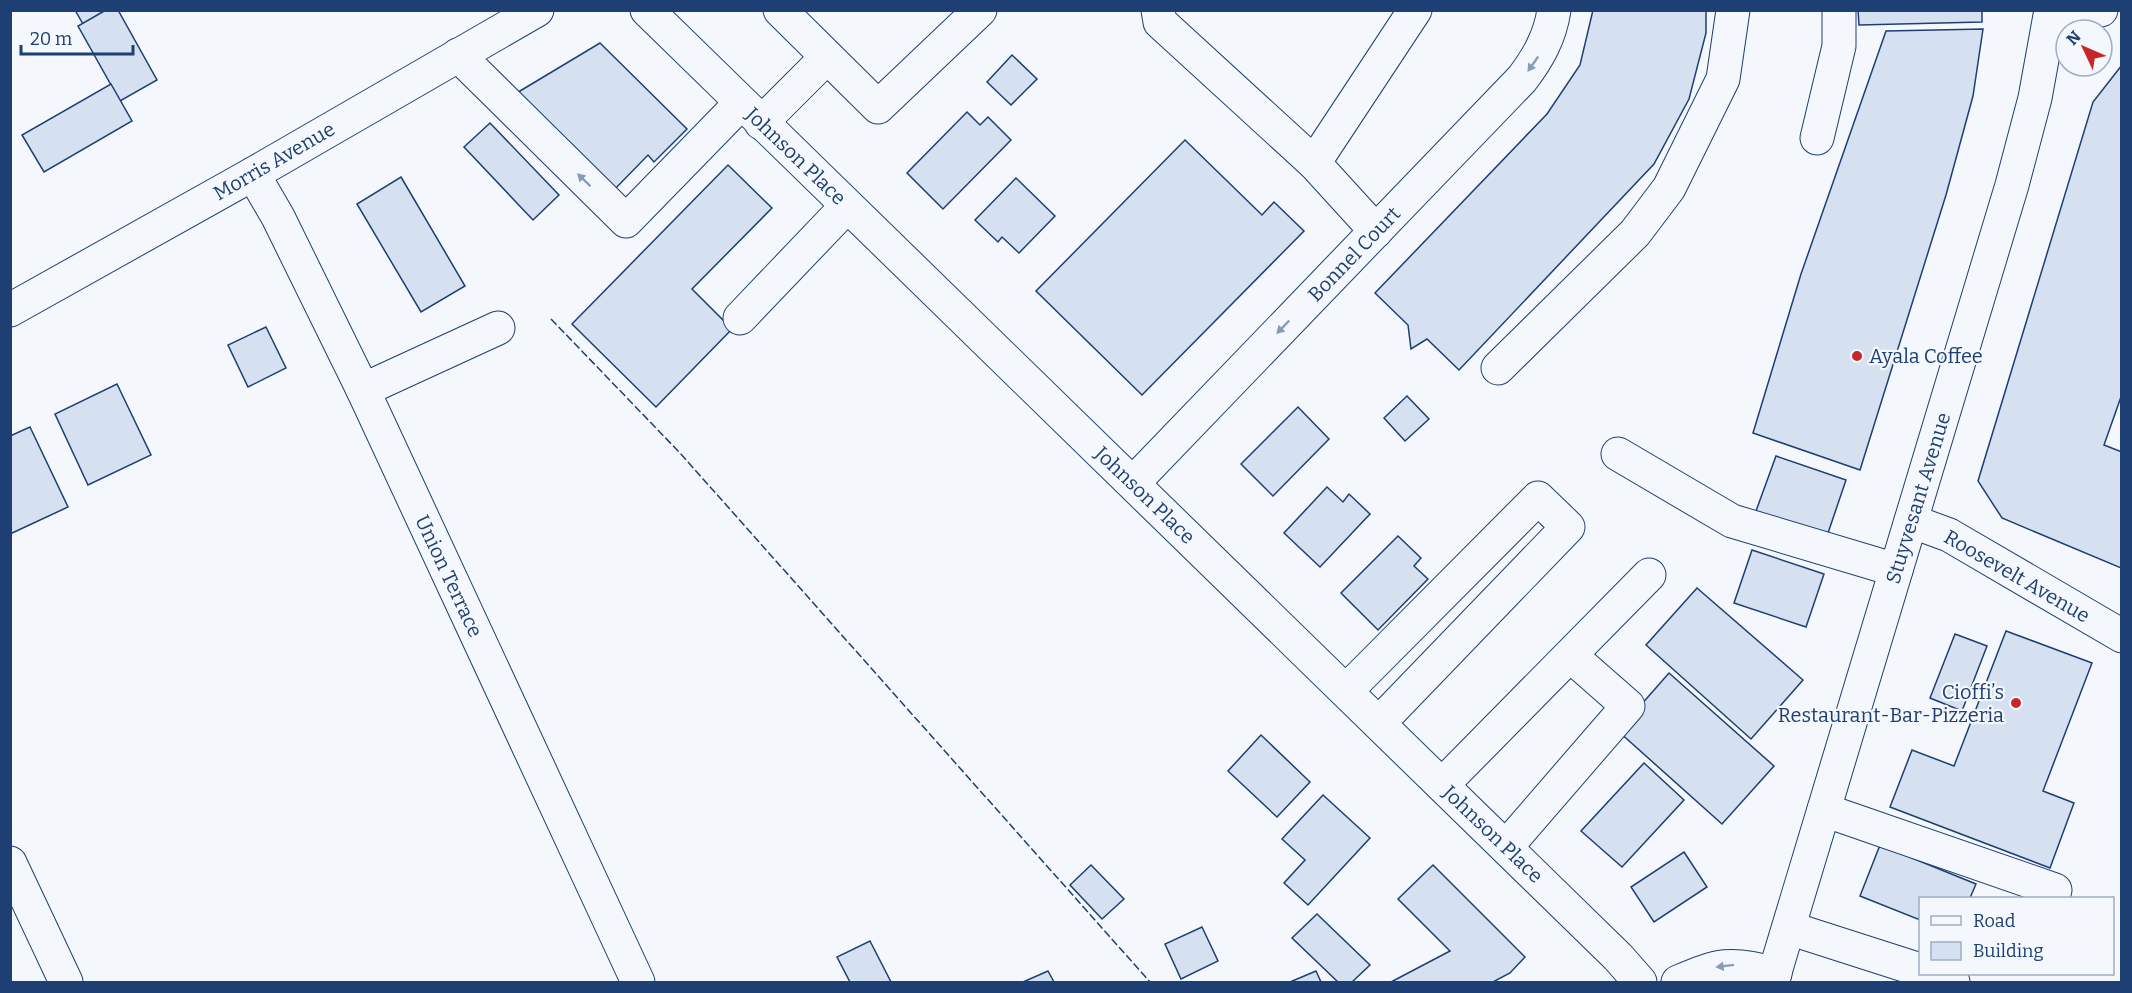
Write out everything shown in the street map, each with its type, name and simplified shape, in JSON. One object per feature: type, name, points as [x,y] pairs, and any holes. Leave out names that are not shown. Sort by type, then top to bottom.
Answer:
[{"type":"street","name":"Morris Avenue","points":[[10,310],[253,174],[537,10]]},
{"type":"street","name":"Johnson Place","points":[[647,10],[1442,784],[1618,957],[1640,982]]},
{"type":"street","points":[[780,10],[878,107],[980,10]]},
{"type":"street","points":[[1158,10],[1160,21],[1164,26],[1314,163],[1376,231]]},
{"type":"street","points":[[1314,163],[1415,10]]},
{"type":"street","name":"Bonnel Court","points":[[1133,483],[1522,79],[1538,58],[1547,38],[1554,10]]},
{"type":"street","points":[[1498,368],[1635,233],[1669,188],[1723,79],[1733,10]]},
{"type":"street","points":[[1818,138],[1839,46],[1839,10]]},
{"type":"street","points":[[2051,11],[2101,10]]},
{"type":"street","name":"Stuyvesant Avenue","points":[[1773,978],[2023,147],[2045,52],[2051,11]]},
{"type":"street","points":[[458,55],[626,221],[751,113],[827,57]]},
{"type":"street","name":"Union Terrace","points":[[253,174],[278,217],[363,390],[638,982]]},
{"type":"street","points":[[740,318],[847,206]]},
{"type":"street","points":[[363,390],[498,328]]},
{"type":"street","points":[[1618,454],[1732,521],[1896,570]]},
{"type":"street","points":[[1346,691],[1538,498],[1568,527],[1379,723]]},
{"type":"street","name":"Roosevelt Avenue","points":[[1911,521],[1951,536],[2121,636]]},
{"type":"street","points":[[1442,784],[1649,575]]},
{"type":"street","points":[[1382,654],[1414,686]]},
{"type":"street","points":[[1506,847],[1628,706],[1571,656]]},
{"type":"street","points":[[1824,810],[2055,890]]},
{"type":"street","points":[[10,862],[66,982]]},
{"type":"street","points":[[1788,928],[1919,970]]},
{"type":"street","points":[[1678,982],[1715,967],[1734,965],[1773,978]]},
{"type":"street","points":[[1933,975],[1953,982]]},
{"type":"building","points":[[75,10],[106,10],[83,24]]},
{"type":"building","points":[[106,10],[118,10],[157,80],[120,101],[78,26]]},
{"type":"building","points":[[1593,10],[1706,10],[1706,33],[1689,99],[1654,164],[1459,370],[1427,339],[1411,349],[1408,325],[1375,293],[1547,114],[1580,65]]},
{"type":"building","points":[[1858,10],[1982,10],[1982,22],[1859,25]]},
{"type":"building","points":[[1983,29],[1973,96],[1946,195],[1860,470],[1753,433],[1801,274],[1886,31]]},
{"type":"building","points":[[600,43],[687,129],[654,162],[648,155],[614,190],[515,94]]},
{"type":"building","points":[[1012,55],[1037,79],[1011,105],[987,82]]},
{"type":"building","points":[[2122,65],[2122,394],[2104,445],[2122,452],[2121,568],[2002,518],[1978,481],[2093,102]]},
{"type":"building","points":[[111,84],[132,121],[44,172],[22,135]]},
{"type":"building","points":[[967,112],[980,125],[988,117],[1011,140],[943,209],[907,173]]},
{"type":"building","points":[[490,123],[559,195],[533,220],[464,147]]},
{"type":"building","points":[[1185,140],[1262,215],[1274,202],[1304,231],[1142,395],[1036,291]]},
{"type":"building","points":[[728,165],[772,208],[692,289],[732,329],[656,407],[572,324]]},
{"type":"building","points":[[401,177],[465,286],[421,312],[357,204]]},
{"type":"building","points":[[1016,178],[1055,216],[1019,253],[1002,237],[998,242],[975,220]]},
{"type":"building","points":[[266,327],[286,368],[248,387],[228,345]]},
{"type":"building","points":[[117,384],[151,455],[88,485],[55,414]]},
{"type":"building","points":[[1407,396],[1429,419],[1405,441],[1384,418]]},
{"type":"building","points":[[1298,407],[1329,439],[1273,496],[1241,464]]},
{"type":"building","points":[[30,427],[68,507],[10,534],[10,436]]},
{"type":"building","points":[[1776,456],[1846,480],[1827,536],[1756,511]]},
{"type":"building","points":[[1327,487],[1343,502],[1349,494],[1370,514],[1320,567],[1284,533]]},
{"type":"building","points":[[1398,536],[1421,558],[1414,566],[1428,579],[1378,630],[1341,593]]},
{"type":"building","points":[[1752,550],[1824,574],[1806,627],[1734,603]]},
{"type":"building","points":[[1697,588],[1803,680],[1751,739],[1646,645]]},
{"type":"building","points":[[2006,631],[2092,663],[2043,791],[2074,803],[2050,868],[1890,807],[1912,750],[1954,766]]},
{"type":"building","points":[[1955,634],[1987,646],[1962,711],[1930,698]]},
{"type":"building","points":[[1669,673],[1774,766],[1722,824],[1618,731]]},
{"type":"building","points":[[1261,735],[1310,782],[1277,817],[1228,771]]},
{"type":"building","points":[[1644,763],[1684,800],[1622,867],[1581,831]]},
{"type":"building","points":[[1323,795],[1370,838],[1308,905],[1284,883],[1305,860],[1282,839]]},
{"type":"building","points":[[1880,845],[1976,884],[1970,897],[1919,897],[1919,920],[1860,896]]},
{"type":"building","points":[[1684,852],[1707,887],[1654,922],[1631,887]]},
{"type":"building","points":[[1091,865],[1124,899],[1102,919],[1070,885]]},
{"type":"building","points":[[1433,865],[1525,957],[1510,973],[1493,982],[1391,982],[1450,951],[1398,899]]},
{"type":"building","points":[[1317,914],[1370,965],[1352,982],[1338,982],[1292,938]]},
{"type":"building","points":[[1202,927],[1218,961],[1181,979],[1165,944]]},
{"type":"building","points":[[870,941],[891,982],[850,982],[837,957]]},
{"type":"building","points":[[1048,971],[1054,982],[1023,982]]},
{"type":"building","points":[[1316,971],[1321,982],[1290,982]]},
{"type":"fence","points":[[551,319],[680,453],[1150,982]]},
{"type":"place","name":"Ayala Coffee","points":[[1857,356]]},
{"type":"place","name":"Cioffi’s Restaurant-Bar-Pizzeria","points":[[2016,703]]}]
